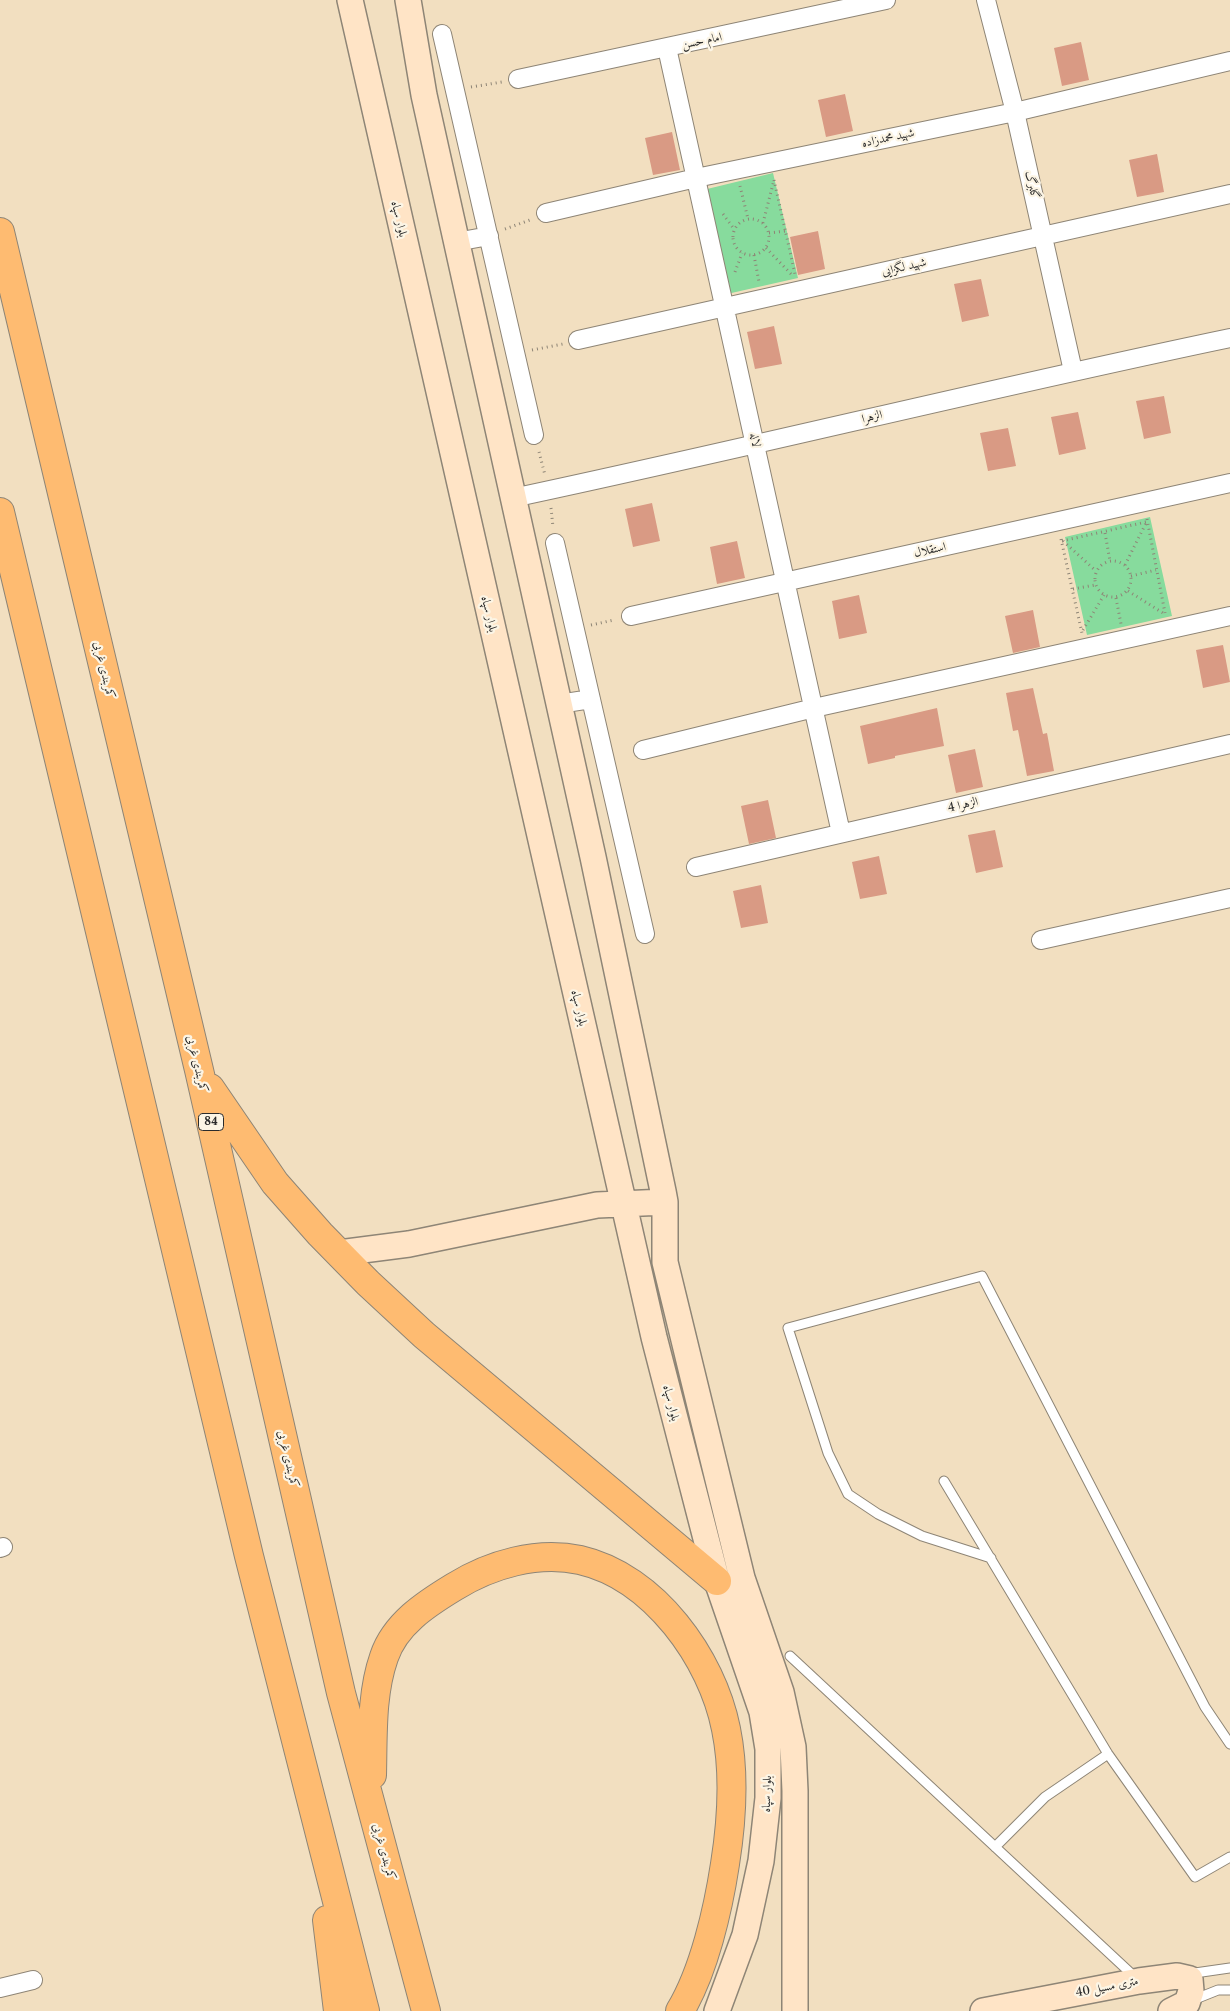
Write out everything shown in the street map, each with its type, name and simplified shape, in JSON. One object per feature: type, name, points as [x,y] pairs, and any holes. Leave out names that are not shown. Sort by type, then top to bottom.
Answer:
[{"type":"highway","name":"کمربندی غربی","points":[[0,232],[199,1070],[341,1693],[426,2011]]},
{"type":"highway","points":[[0,512],[247,1546],[365,2011]]},
{"type":"highway","points":[[199,1070],[232,1122],[275,1183],[339,1253],[424,1335],[717,1581]]},
{"type":"highway","points":[[372,1806],[374,1709],[377,1686],[384,1656],[394,1636],[409,1619],[431,1601],[460,1583],[494,1567],[525,1559],[555,1557],[581,1560],[612,1572],[655,1603],[692,1644],[707,1671],[716,1693],[726,1728],[731,1763],[731,1821],[711,1933],[692,1986],[680,2011]]},
{"type":"highway","points":[[326,1858],[325,1904],[338,2011]]},
{"type":"main road","name":"بلوار سپاه","points":[[350,0],[654,1337],[717,1581],[740,1609],[782,1692],[793,1747],[795,1791],[795,2011]]},
{"type":"main road","name":"بلوار سپاه","points":[[408,0],[424,95],[593,857],[665,1202],[665,1262],[742,1578],[740,1609],[768,1749],[768,1798],[762,1861],[755,1895],[745,1936],[717,2011]]},
{"type":"main road","points":[[339,1253],[409,1244],[597,1205],[665,1202]]},
{"type":"main road","points":[[1177,1976],[1190,1979],[1191,1991],[1179,2007]]},
{"type":"main road","name":"40 متری مسیل","points":[[983,2011],[1139,1981],[1177,1976]]},
{"type":"street","name":"امام حسن","points":[[518,79],[886,0]]},
{"type":"street","name":"گلبرگ","points":[[986,0],[1015,112],[1073,371]]},
{"type":"street","points":[[442,34],[534,435]]},
{"type":"street","name":"لاله","points":[[667,48],[841,832]]},
{"type":"street","name":"شهید محمدزاده","points":[[546,213],[696,178],[1015,112],[1230,61]]},
{"type":"street","name":"شهید لگزایی","points":[[578,340],[1230,194]]},
{"type":"street","points":[[456,242],[489,236]]},
{"type":"street","name":"الزهرا","points":[[513,498],[1073,371],[1230,338]]},
{"type":"street","name":"استقلال","points":[[631,616],[1230,483]]},
{"type":"street","points":[[555,543],[644,934]]},
{"type":"street","points":[[643,750],[814,708],[1230,616]]},
{"type":"street","points":[[559,704],[591,699]]},
{"type":"street","name":"الزهرا 4","points":[[696,867],[841,832],[1230,744]]},
{"type":"street","points":[[1042,940],[1230,898]]},
{"type":"street","points":[[0,1988],[32,1980]]},
{"type":"lane","points":[[991,1558],[922,1536],[878,1514],[848,1494],[828,1453],[788,1328],[982,1276],[1205,1707],[1230,1744]]},
{"type":"lane","points":[[944,1481],[1108,1754],[1195,1877],[1230,1857]]},
{"type":"lane","points":[[790,1656],[1139,1981]]},
{"type":"lane","points":[[995,1847],[1045,1797],[1108,1754]]},
{"type":"lane","points":[[1177,1976],[1230,1968]]},
{"type":"lane","points":[[1179,2007],[1202,1995],[1218,1990],[1230,1990]]},
{"type":"path","points":[[763,223],[774,179],[796,279],[766,248]]},
{"type":"path","points":[[740,186],[748,219]]},
{"type":"path","points":[[489,236],[546,213]]},
{"type":"path","points":[[748,219],[756,219],[763,223],[769,233],[769,241],[766,248],[754,255],[742,253],[733,243],[734,229],[740,222],[748,219]]},
{"type":"path","points":[[769,233],[786,231]]},
{"type":"path","points":[[754,255],[760,285]]},
{"type":"path","points":[[1128,591],[1165,615],[1146,522],[1148,501]]},
{"type":"path","points":[[1062,541],[1146,522]]},
{"type":"path","points":[[1125,565],[1146,522]]},
{"type":"path","points":[[1047,524],[1062,541],[1096,571]]},
{"type":"path","points":[[1104,533],[1110,561]]},
{"type":"path","points":[[1062,541],[1082,632]]},
{"type":"path","points":[[1110,561],[1118,561],[1125,565],[1131,576],[1131,584],[1128,591],[1116,598],[1104,595],[1095,585],[1096,571],[1102,564],[1110,561]]},
{"type":"path","points":[[1131,576],[1156,570]]},
{"type":"path","points":[[1072,589],[1095,585]]},
{"type":"path","points":[[1077,650],[1082,632],[1104,595]]},
{"type":"path","points":[[1116,598],[1121,624]]},
{"type":"green space","points":[[773,173],[798,278],[727,294],[703,190]]},
{"type":"green space","points":[[1150,517],[1172,616],[1087,635],[1065,537]]},
{"type":"building","points":[[1081,42],[1089,80],[1062,86],[1054,48]]},
{"type":"building","points":[[845,94],[853,131],[826,137],[818,100]]},
{"type":"building","points":[[672,132],[680,170],[653,175],[645,138]]},
{"type":"building","points":[[1157,154],[1164,192],[1137,197],[1129,160]]},
{"type":"building","points":[[818,231],[825,269],[798,275],[790,237]]},
{"type":"building","points":[[981,279],[989,316],[962,322],[954,284]]},
{"type":"building","points":[[774,326],[782,364],[755,369],[747,332]]},
{"type":"building","points":[[1164,396],[1171,433],[1144,439],[1136,401]]},
{"type":"building","points":[[1078,412],[1086,449],[1059,455],[1051,417]]},
{"type":"building","points":[[1008,428],[1016,466],[988,471],[980,433]]},
{"type":"building","points":[[652,503],[660,541],[633,547],[625,509]]},
{"type":"building","points":[[737,541],[745,578],[717,584],[710,547]]},
{"type":"building","points":[[859,595],[867,633],[839,639],[832,601]]},
{"type":"building","points":[[1033,610],[1040,647],[1013,653],[1005,616]]},
{"type":"building","points":[[1223,645],[1230,682],[1203,688],[1196,650]]},
{"type":"building","points":[[1033,688],[1043,734],[1047,733],[1054,771],[1027,776],[1018,730],[1013,731],[1006,693]]},
{"type":"building","points":[[937,708],[944,746],[895,756],[895,758],[868,764],[860,726]]},
{"type":"building","points":[[975,749],[983,787],[956,793],[948,755]]},
{"type":"building","points":[[768,800],[776,838],[749,844],[741,806]]},
{"type":"building","points":[[995,830],[1003,867],[976,873],[968,835]]},
{"type":"building","points":[[879,856],[887,894],[860,899],[852,862]]},
{"type":"building","points":[[761,885],[768,923],[741,928],[733,891]]}]
